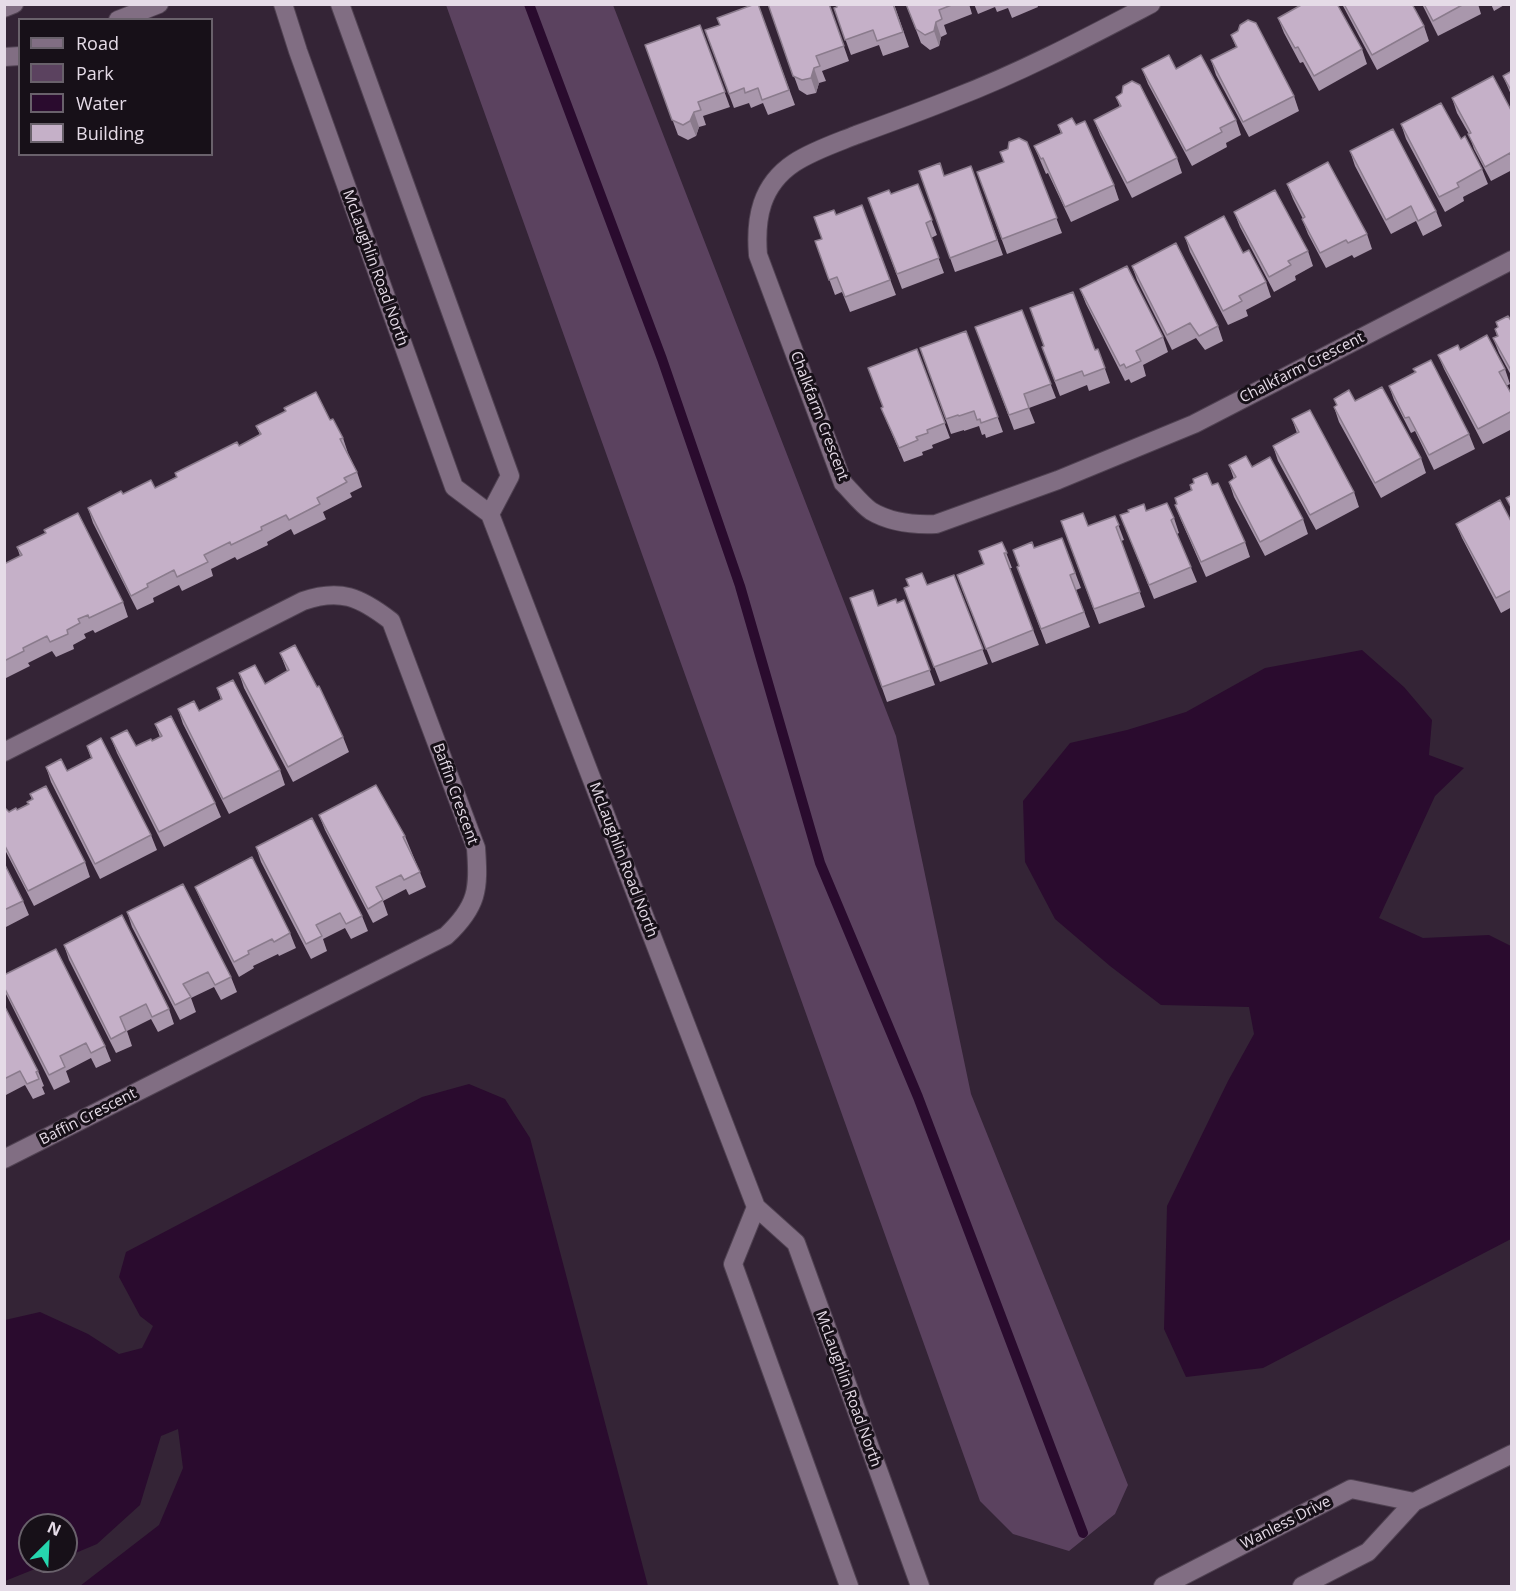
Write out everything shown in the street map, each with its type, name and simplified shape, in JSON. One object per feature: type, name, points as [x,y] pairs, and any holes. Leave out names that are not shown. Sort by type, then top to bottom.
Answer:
[{"type":"main road","points":[[4,8],[14,4]]},
{"type":"main road","points":[[123,18],[159,4]]},
{"type":"main road","name":"McLaughlin Road North","points":[[283,4],[454,487],[490,514],[756,1207],[796,1243],[920,1587]]},
{"type":"main road","points":[[340,4],[510,476],[490,514]]},
{"type":"main road","name":"Chalkfarm Crescent","points":[[1151,4],[1038,63],[834,144],[794,163],[764,196],[758,214],[756,233],[758,255],[843,483],[870,510],[894,521],[915,525],[936,524],[1058,480],[1194,424],[1512,260]]},
{"type":"main road","name":"Baffin Crescent","points":[[4,752],[303,601],[320,595],[344,595],[369,604],[391,621],[476,848],[478,872],[477,889],[468,912],[446,936],[4,1159]]},
{"type":"main road","points":[[756,1207],[733,1264],[849,1587]]},
{"type":"main road","points":[[1302,1587],[1368,1552],[1414,1502],[1512,1454]]},
{"type":"main road","name":"Wanless Drive","points":[[1163,1587],[1351,1489],[1414,1502]]},
{"type":"green space","points":[[446,5],[613,5],[896,736],[971,1094],[1128,1485],[1115,1514],[1069,1551],[1013,1534],[980,1501]]},
{"type":"water","points":[[1362,650],[1404,687],[1432,720],[1429,755],[1464,768],[1435,796],[1379,918],[1423,938],[1489,935],[1511,946],[1511,1239],[1263,1368],[1186,1377],[1164,1329],[1167,1206],[1228,1081],[1254,1034],[1249,1007],[1161,1005],[1110,966],[1055,919],[1025,862],[1023,801],[1070,743],[1127,730],[1186,712],[1265,668]]},
{"type":"water","points":[[469,1084],[505,1099],[530,1138],[648,1586],[80,1586],[159,1525],[183,1468],[178,1429],[161,1436],[140,1505],[97,1544],[78,1552],[78,1513],[18,1513],[18,1573],[25,1573],[5,1581],[5,1320],[40,1312],[88,1334],[119,1354],[142,1348],[153,1326],[140,1316],[119,1277],[126,1252],[422,1097]]},
{"type":"building","points":[[758,4],[789,90],[762,100],[758,88],[745,93],[744,88],[729,94],[705,30],[720,25],[717,18]]},
{"type":"building","points":[[768,4],[829,4],[844,46],[816,56],[820,66],[814,68],[811,78],[802,80],[793,76]]},
{"type":"building","points":[[836,4],[893,4],[903,32],[877,41],[873,30],[845,40],[834,8],[837,7]]},
{"type":"building","points":[[906,4],[954,4],[939,10],[942,19],[936,22],[934,31],[925,35],[916,29]]},
{"type":"building","points":[[1303,4],[1337,4],[1362,49],[1314,76],[1278,18]]},
{"type":"building","points":[[1344,4],[1412,4],[1424,26],[1372,55]]},
{"type":"building","points":[[1424,4],[1464,4],[1433,21]]},
{"type":"building","points":[[1248,20],[1256,23],[1294,96],[1243,122],[1211,60],[1237,47],[1231,35]]},
{"type":"building","points":[[700,25],[725,92],[698,102],[701,110],[694,112],[690,121],[683,125],[672,120],[645,45]]},
{"type":"building","points":[[1169,55],[1176,69],[1201,55],[1236,120],[1220,128],[1222,132],[1186,151],[1142,69]]},
{"type":"building","points":[[1512,71],[1512,92],[1503,76]]},
{"type":"building","points":[[1493,76],[1512,112],[1512,156],[1510,153],[1485,167],[1468,134],[1471,133],[1452,98]]},
{"type":"building","points":[[1132,81],[1140,85],[1177,158],[1127,183],[1094,120],[1121,106],[1116,97],[1122,93],[1123,86]]},
{"type":"building","points":[[1441,103],[1461,139],[1465,136],[1482,169],[1457,183],[1459,187],[1439,197],[1401,124]]},
{"type":"building","points":[[1072,118],[1076,125],[1085,121],[1114,185],[1065,207],[1043,158],[1041,159],[1034,146],[1062,133],[1058,125]]},
{"type":"building","points":[[1393,129],[1436,211],[1418,221],[1411,206],[1386,220],[1350,151]]},
{"type":"building","points":[[1019,138],[1027,142],[1057,218],[1002,239],[977,172],[1004,162],[1000,152],[1008,149],[1009,142]]},
{"type":"building","points":[[1328,162],[1367,234],[1348,243],[1346,240],[1320,253],[1302,219],[1305,217],[1287,184]]},
{"type":"building","points":[[940,163],[944,176],[971,166],[997,240],[950,258],[919,171]]},
{"type":"building","points":[[918,184],[932,220],[926,223],[939,258],[897,274],[868,198],[889,190],[891,194]]},
{"type":"building","points":[[1275,190],[1308,251],[1288,261],[1291,265],[1269,277],[1234,212]]},
{"type":"building","points":[[862,205],[890,280],[845,297],[837,277],[829,280],[815,241],[822,239],[814,217],[834,210],[836,215]]},
{"type":"building","points":[[1224,216],[1243,253],[1249,250],[1266,282],[1239,296],[1242,301],[1223,311],[1185,237]]},
{"type":"building","points":[[1176,243],[1218,326],[1199,336],[1190,323],[1167,335],[1132,266]]},
{"type":"building","points":[[1127,266],[1163,337],[1136,351],[1141,361],[1126,368],[1124,364],[1120,366],[1080,289]]},
{"type":"building","points":[[1073,292],[1095,350],[1098,349],[1105,368],[1084,376],[1082,371],[1055,381],[1030,308]]},
{"type":"building","points":[[1022,310],[1051,384],[1024,394],[1029,408],[1009,415],[975,327]]},
{"type":"building","points":[[1508,316],[1512,322],[1512,372],[1493,338],[1498,336],[1495,329],[1498,327],[1496,322]]},
{"type":"building","points":[[966,331],[998,417],[981,423],[980,419],[977,420],[974,411],[946,419],[920,348]]},
{"type":"building","points":[[1487,335],[1505,369],[1499,372],[1512,395],[1512,411],[1478,429],[1438,355],[1458,345],[1460,350]]},
{"type":"building","points":[[917,349],[945,423],[927,430],[928,433],[916,437],[918,440],[899,448],[881,408],[883,407],[868,368]]},
{"type":"building","points":[[1431,360],[1469,434],[1429,455],[1409,417],[1405,418],[1389,386],[1416,372],[1413,369]]},
{"type":"building","points":[[1382,387],[1421,458],[1375,483],[1334,407],[1337,405],[1334,399],[1349,390],[1355,401]]},
{"type":"building","points":[[316,392],[330,420],[333,419],[343,438],[340,439],[357,472],[344,478],[347,482],[317,498],[320,504],[289,520],[286,515],[231,545],[230,542],[204,555],[208,562],[177,577],[174,570],[147,584],[148,587],[131,596],[88,508],[121,491],[123,494],[151,480],[155,488],[177,477],[175,473],[237,442],[239,446],[261,434],[256,426],[286,411],[284,408]]},
{"type":"building","points":[[1310,410],[1354,492],[1310,515],[1273,446],[1299,432],[1292,419]]},
{"type":"building","points":[[1246,456],[1252,467],[1270,457],[1303,519],[1260,542],[1229,482],[1236,477],[1229,465]]},
{"type":"building","points":[[1207,473],[1212,485],[1218,483],[1245,542],[1201,562],[1175,505],[1177,504],[1175,498],[1192,490],[1190,485],[1194,483],[1193,479]]},
{"type":"building","points":[[1512,495],[1512,509],[1506,498]]},
{"type":"building","points":[[1500,500],[1512,523],[1512,590],[1496,598],[1456,524]]},
{"type":"building","points":[[1167,503],[1174,518],[1171,520],[1191,567],[1149,585],[1120,515],[1144,504],[1146,511]]},
{"type":"building","points":[[78,513],[123,602],[89,618],[88,615],[78,619],[80,623],[67,630],[68,634],[50,642],[47,636],[4,661],[4,564],[22,555],[17,547],[46,533],[44,530]]},
{"type":"building","points":[[1083,513],[1088,526],[1115,516],[1119,525],[1116,527],[1140,592],[1094,609],[1061,521]]},
{"type":"building","points":[[1062,538],[1075,573],[1070,575],[1084,612],[1041,629],[1017,567],[1019,566],[1013,550],[1032,542],[1034,548]]},
{"type":"building","points":[[1002,542],[1033,630],[986,649],[957,575],[984,564],[979,551]]},
{"type":"building","points":[[922,573],[927,585],[954,575],[983,649],[934,667],[904,588],[909,586],[906,579]]},
{"type":"building","points":[[873,590],[878,606],[896,599],[897,603],[904,600],[930,670],[882,687],[850,598]]},
{"type":"building","points":[[295,645],[317,687],[319,686],[343,737],[288,767],[239,673],[255,665],[265,684],[289,670],[280,653]]},
{"type":"building","points":[[233,680],[280,770],[223,799],[178,709],[194,701],[199,711],[222,699],[217,688]]},
{"type":"building","points":[[171,716],[215,803],[159,832],[111,738],[127,730],[136,746],[151,739],[152,741],[162,736],[155,724]]},
{"type":"building","points":[[101,738],[151,835],[95,864],[46,767],[61,759],[67,771],[92,758],[87,746]]},
{"type":"building","points":[[376,785],[405,836],[403,837],[420,872],[404,880],[401,875],[376,887],[383,900],[368,909],[319,815]]},
{"type":"building","points":[[46,786],[85,862],[28,891],[4,844],[4,807],[9,812],[29,804],[27,802],[33,799],[30,794]]},
{"type":"building","points":[[312,818],[362,916],[346,924],[340,913],[316,925],[322,936],[306,944],[256,847]]},
{"type":"building","points":[[252,857],[290,933],[274,942],[272,939],[248,951],[249,954],[234,962],[195,887]]},
{"type":"building","points":[[4,863],[23,901],[4,910]]},
{"type":"building","points":[[183,884],[231,977],[215,985],[208,972],[183,984],[191,997],[175,1005],[127,912]]},
{"type":"building","points":[[122,915],[169,1009],[152,1017],[146,1004],[120,1017],[126,1031],[111,1039],[64,945]]},
{"type":"building","points":[[56,949],[105,1046],[91,1053],[86,1043],[60,1056],[65,1067],[49,1075],[4,987],[4,975]]},
{"type":"building","points":[[4,1005],[38,1071],[36,1072],[39,1079],[27,1084],[20,1071],[4,1079]]},
{"type":"waterway","points":[[529,4],[662,359],[740,586],[820,863],[918,1097],[1083,1533]]}]
